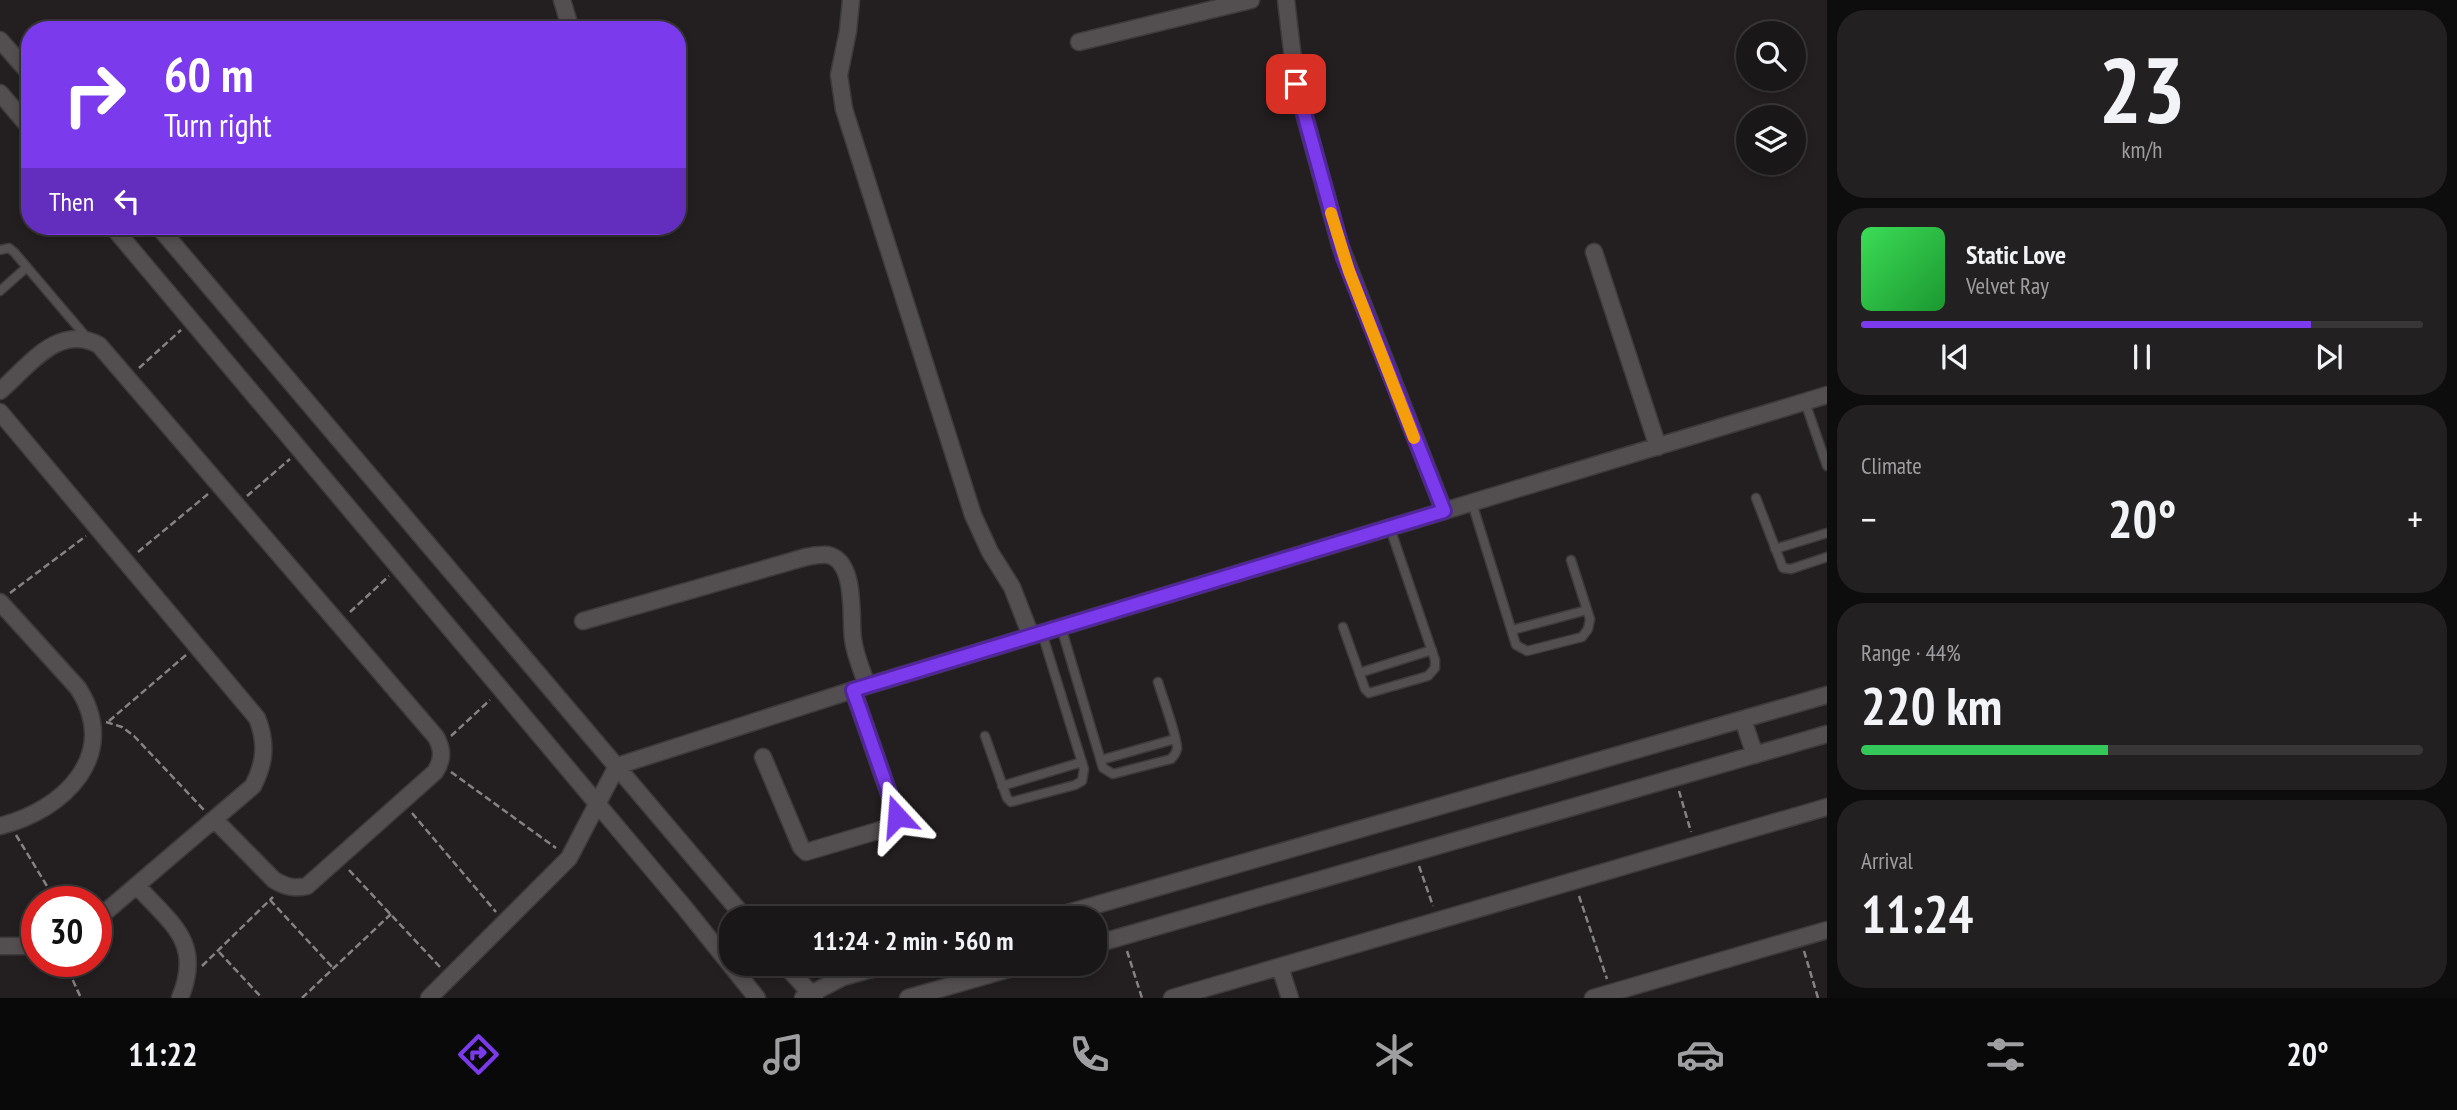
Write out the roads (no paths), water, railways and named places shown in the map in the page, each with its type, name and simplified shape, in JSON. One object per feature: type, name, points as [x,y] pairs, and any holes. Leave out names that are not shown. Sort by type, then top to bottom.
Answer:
[{"type":"street","points":[[562,0],[568,21]]},
{"type":"street","points":[[851,0],[839,75],[844,109],[973,515],[990,552],[1012,587],[1036,635]]},
{"type":"street","points":[[1079,41],[1251,0]]},
{"type":"street","points":[[1286,0],[1299,96],[1340,245],[1396,394],[1444,511]]},
{"type":"street","points":[[0,40],[21,64]]},
{"type":"street","points":[[0,93],[21,118]]},
{"type":"street","points":[[119,235],[684,907],[757,998]]},
{"type":"street","points":[[166,235],[735,906]]},
{"type":"street","points":[[1594,252],[1658,447]]},
{"type":"street","points":[[0,391],[52,345],[63,339],[88,339],[99,345],[436,737],[440,745],[440,764],[435,772],[307,886],[284,886],[274,880],[215,820]]},
{"type":"street","points":[[429,998],[569,858],[617,766],[860,688],[1827,396]]},
{"type":"street","points":[[0,412],[257,719],[265,746],[264,760],[253,786],[112,907]]},
{"type":"street","points":[[583,621],[806,557],[829,555],[837,559],[845,573],[852,605],[853,640],[860,688],[897,822],[894,827],[806,852],[801,847],[763,757]]},
{"type":"street","points":[[5,597],[78,688],[100,722],[89,759],[81,776],[68,791],[35,814],[5,825]]},
{"type":"street","points":[[1092,906],[1827,695]]},
{"type":"street","points":[[1743,720],[1755,755]]},
{"type":"street","points":[[1107,941],[1827,734]]},
{"type":"street","points":[[1172,998],[1827,807]]},
{"type":"street","points":[[137,886],[175,927],[185,943],[189,961],[187,980],[180,998]]},
{"type":"street","points":[[1593,998],[1827,930]]},
{"type":"street","points":[[0,946],[21,946]]},
{"type":"street","points":[[1280,967],[1290,998]]},
{"type":"street","points":[[793,976],[809,996],[848,976]]},
{"type":"street","points":[[908,998],[984,976]]},
{"type":"lane","points":[[0,250],[9,248],[88,339]]},
{"type":"lane","points":[[0,291],[27,267]]},
{"type":"lane","points":[[1805,402],[1827,466]]},
{"type":"lane","points":[[1756,498],[1781,565],[1788,570],[1827,557]]},
{"type":"lane","points":[[1472,503],[1516,645],[1527,651],[1582,637],[1590,624],[1571,560]]},
{"type":"lane","points":[[1343,627],[1367,692],[1375,693],[1432,673],[1436,664],[1432,650],[1390,528]]},
{"type":"lane","points":[[1775,549],[1827,533]]},
{"type":"lane","points":[[1512,630],[1587,610]]},
{"type":"lane","points":[[1061,627],[1103,768],[1114,774],[1171,759],[1177,750],[1158,682]]},
{"type":"lane","points":[[985,736],[1002,786],[1011,802],[1082,781],[1085,772],[1082,762],[1036,635]]},
{"type":"lane","points":[[1359,673],[1432,650]]},
{"type":"lane","points":[[1101,761],[1175,739]]},
{"type":"lane","points":[[1002,786],[1082,762]]}]
